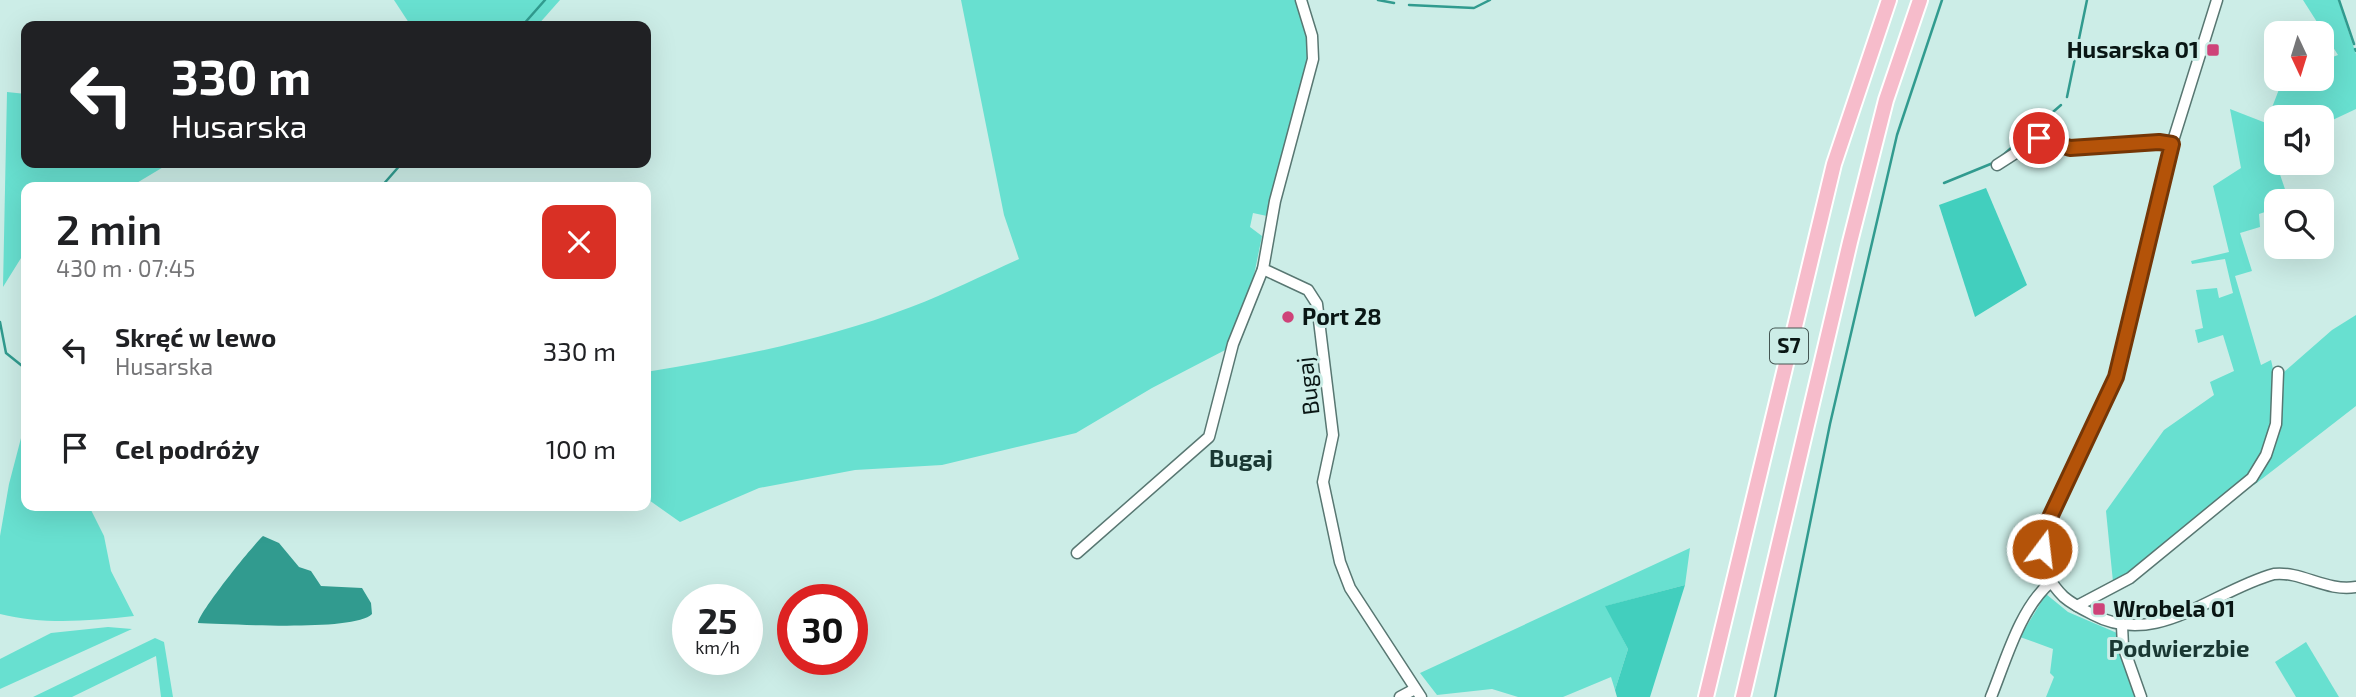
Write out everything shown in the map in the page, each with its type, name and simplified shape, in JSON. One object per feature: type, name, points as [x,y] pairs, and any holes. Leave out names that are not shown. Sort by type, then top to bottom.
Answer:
[{"type":"highway","name":"S7","points":[[1706,697],[1834,164],[1889,0]]},
{"type":"highway","name":"S7","points":[[1743,697],[1886,100],[1920,0]]},
{"type":"street","points":[[1077,553],[1209,437],[1233,344],[1263,269],[1275,201],[1313,60],[1312,36],[1301,0]]},
{"type":"street","points":[[2217,0],[2172,144],[2116,377],[2045,528],[2042,558],[2051,582],[2077,606],[2122,626],[2161,623],[2273,574],[2286,573],[2331,587],[2356,587]]},
{"type":"street","points":[[1997,165],[2039,138],[2070,148],[2159,142],[2172,144]]},
{"type":"street","name":"Bugaj","points":[[1263,269],[1308,290],[1317,304],[1333,435],[1323,482],[1339,562],[1350,588],[1418,693]]},
{"type":"street","points":[[2077,606],[2130,578],[2252,478],[2266,455],[2276,424],[2278,372]]},
{"type":"street","points":[[1991,697],[2018,631],[2039,594],[2051,582]]},
{"type":"street","points":[[2122,626],[2123,646],[2141,697]]},
{"type":"street","points":[[1400,697],[1418,693]]},
{"type":"shaded area","points":[[394,0],[560,0],[541,21],[408,21]]},
{"type":"shaded area","points":[[961,0],[1297,0],[1309,41],[1310,61],[1267,216],[1253,213],[1250,227],[1262,236],[1251,290],[1229,348],[1152,388],[1076,433],[942,465],[855,470],[759,488],[680,522],[651,502],[651,371],[747,354],[813,338],[879,319],[925,302],[1019,259],[1004,215]]},
{"type":"shaded area","points":[[2303,0],[2338,0],[2356,54],[2356,109],[2334,119],[2334,105],[2273,105],[2278,91],[2334,91],[2334,56],[2338,55],[2334,49],[2334,21],[2316,21]]},
{"type":"shaded area","points":[[7,92],[21,93],[21,168],[162,168],[138,182],[21,182],[21,258],[3,287]]},
{"type":"shaded area","points":[[2230,109],[2264,122],[2264,175],[2280,175],[2285,189],[2264,189],[2264,212],[2259,214],[2260,227],[2240,233],[2252,271],[2235,276],[2261,365],[2271,360],[2275,409],[2271,435],[2263,456],[2236,488],[2120,580],[2113,582],[2106,511],[2164,430],[2214,395],[2210,382],[2234,371],[2223,335],[2198,343],[2195,330],[2203,328],[2196,290],[2217,288],[2219,298],[2233,293],[2225,259],[2192,264],[2191,261],[2229,252],[2213,186],[2241,168]]},
{"type":"shaded area","points":[[1986,188],[2027,285],[1975,317],[1939,205]]},
{"type":"shaded area","points":[[2356,315],[2356,406],[2254,485],[2279,432],[2284,372],[2332,330]]},
{"type":"shaded area","points":[[21,438],[21,511],[92,511],[104,536],[111,571],[134,616],[50,621],[0,614],[0,536],[9,484]]},
{"type":"shaded area","points":[[263,536],[279,543],[299,567],[311,571],[321,586],[362,588],[371,603],[372,614],[361,620],[317,625],[198,623],[216,593]]},
{"type":"shaded area","points":[[1690,548],[1685,585],[1606,606],[1628,649],[1615,690],[1611,677],[1563,697],[1518,697],[1492,689],[1437,695],[1420,673]]},
{"type":"shaded area","points":[[1685,585],[1650,697],[1617,697],[1615,690],[1628,649],[1605,606]]},
{"type":"shaded area","points":[[2046,594],[2068,612],[2117,633],[2136,697],[2046,697],[2054,677],[2050,673],[2053,649],[2020,637]]},
{"type":"shaded area","points":[[108,627],[132,629],[0,689],[0,659],[51,633]]},
{"type":"shaded area","points":[[155,638],[164,642],[173,697],[161,697],[156,656],[72,697],[33,697]]},
{"type":"shaded area","points":[[2306,642],[2339,697],[2296,697],[2275,662]]},
{"type":"waterway","points":[[526,21],[545,0]]},
{"type":"waterway","points":[[1378,0],[1394,3]]},
{"type":"waterway","points":[[1409,5],[1474,8],[1490,0]]},
{"type":"waterway","points":[[1775,697],[1830,424],[1897,135],[1942,0]]},
{"type":"waterway","points":[[2067,97],[2087,0]]},
{"type":"waterway","points":[[2339,0],[2354,44]]},
{"type":"waterway","points":[[2038,125],[2061,105]]},
{"type":"waterway","points":[[2002,156],[2027,134]]},
{"type":"waterway","points":[[1944,183],[1993,163]]},
{"type":"waterway","points":[[385,182],[398,168]]},
{"type":"waterway","points":[[0,322],[6,353],[21,365]]},
{"type":"place","name":"Husarska 01","points":[[2213,50]]},
{"type":"place","name":"Port 28","points":[[1288,317]]},
{"type":"place","name":"Wrobela 01","points":[[2099,609]]},
{"type":"district","name":"Bugaj","points":[[1241,459]]},
{"type":"district","name":"Podwierzbie","points":[[2179,649]]},
{"type":"route","points":[[2039,138],[2070,148],[2159,142],[2172,144],[2116,377],[2101,415],[2050,515],[2042,538],[2042,549]]}]
